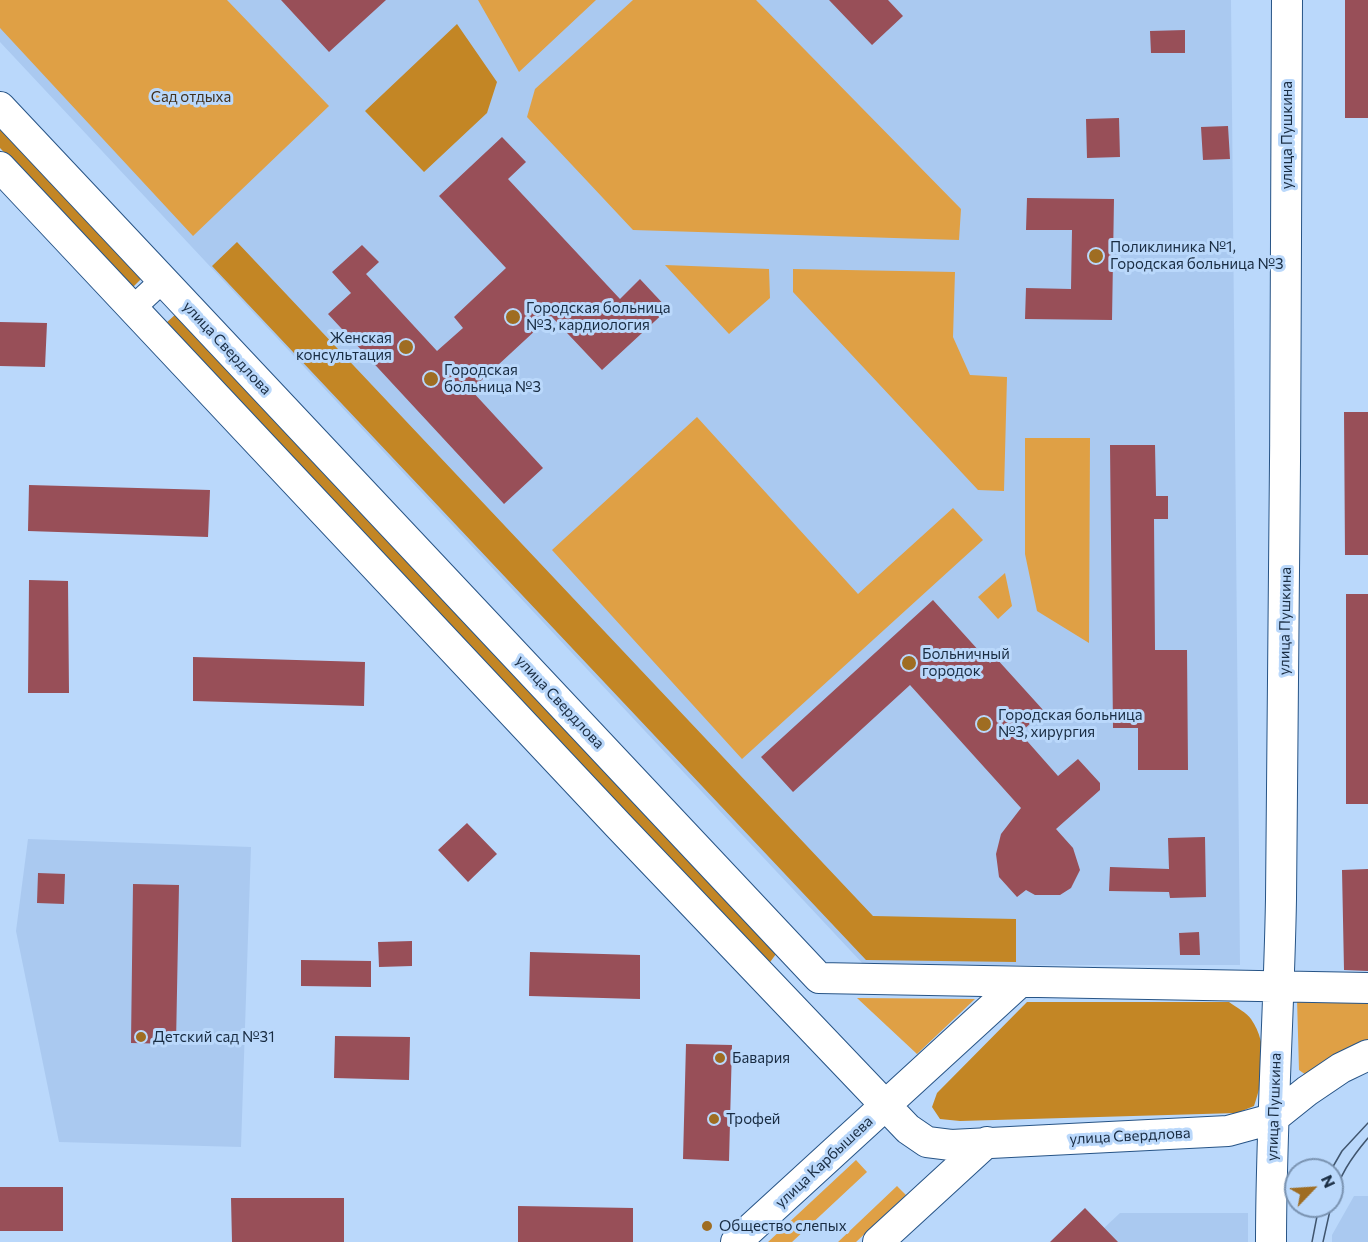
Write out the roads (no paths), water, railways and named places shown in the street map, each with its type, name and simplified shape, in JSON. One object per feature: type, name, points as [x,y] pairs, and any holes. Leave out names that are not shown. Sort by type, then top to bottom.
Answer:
[{"type":"street","name":"улица Пушкина","points":[[1271,1242],[1272,1119],[1279,985],[1286,575],[1287,0]]},
{"type":"street","name":"улица Свердлова","points":[[0,107],[819,978],[1368,987]]},
{"type":"street","name":"улица Свердлова","points":[[0,167],[885,1105],[908,1129],[927,1142],[951,1145],[1228,1131],[1272,1119],[1307,1090],[1341,1068],[1368,1055]]},
{"type":"street","points":[[132,309],[163,280]]},
{"type":"street","points":[[885,1105],[1020,982]]},
{"type":"street","name":"улица Карбышева","points":[[736,1242],[885,1105]]},
{"type":"street","points":[[878,1242],[987,1142]]},
{"type":"tram line","points":[[1338,1158],[1368,1123]]},
{"type":"tram line","points":[[1344,1172],[1368,1138]]},
{"type":"tram line","points":[[1312,1242],[1317,1218]]},
{"type":"tram line","points":[[1323,1242],[1328,1218]]},
{"type":"place","name":"Поликлиника №1, Городская больница №3","points":[[1096,256]]},
{"type":"place","name":"Городская больница №3, кардиология","points":[[513,317]]},
{"type":"place","name":"Женская консультация","points":[[406,347]]},
{"type":"place","name":"Городская больница №3","points":[[431,379]]},
{"type":"place","name":"Больничный городок","points":[[909,663]]},
{"type":"place","name":"Городская больница №3, хирургия","points":[[984,724]]},
{"type":"place","name":"Детский сад №31","points":[[141,1037]]},
{"type":"place","name":"Бавария","points":[[720,1058]]},
{"type":"place","name":"Трофей","points":[[714,1119]]},
{"type":"place","name":"Общество слепых","points":[[707,1226]]},
{"type":"park label","name":"Сад отдыха","points":[[191,97]]}]
